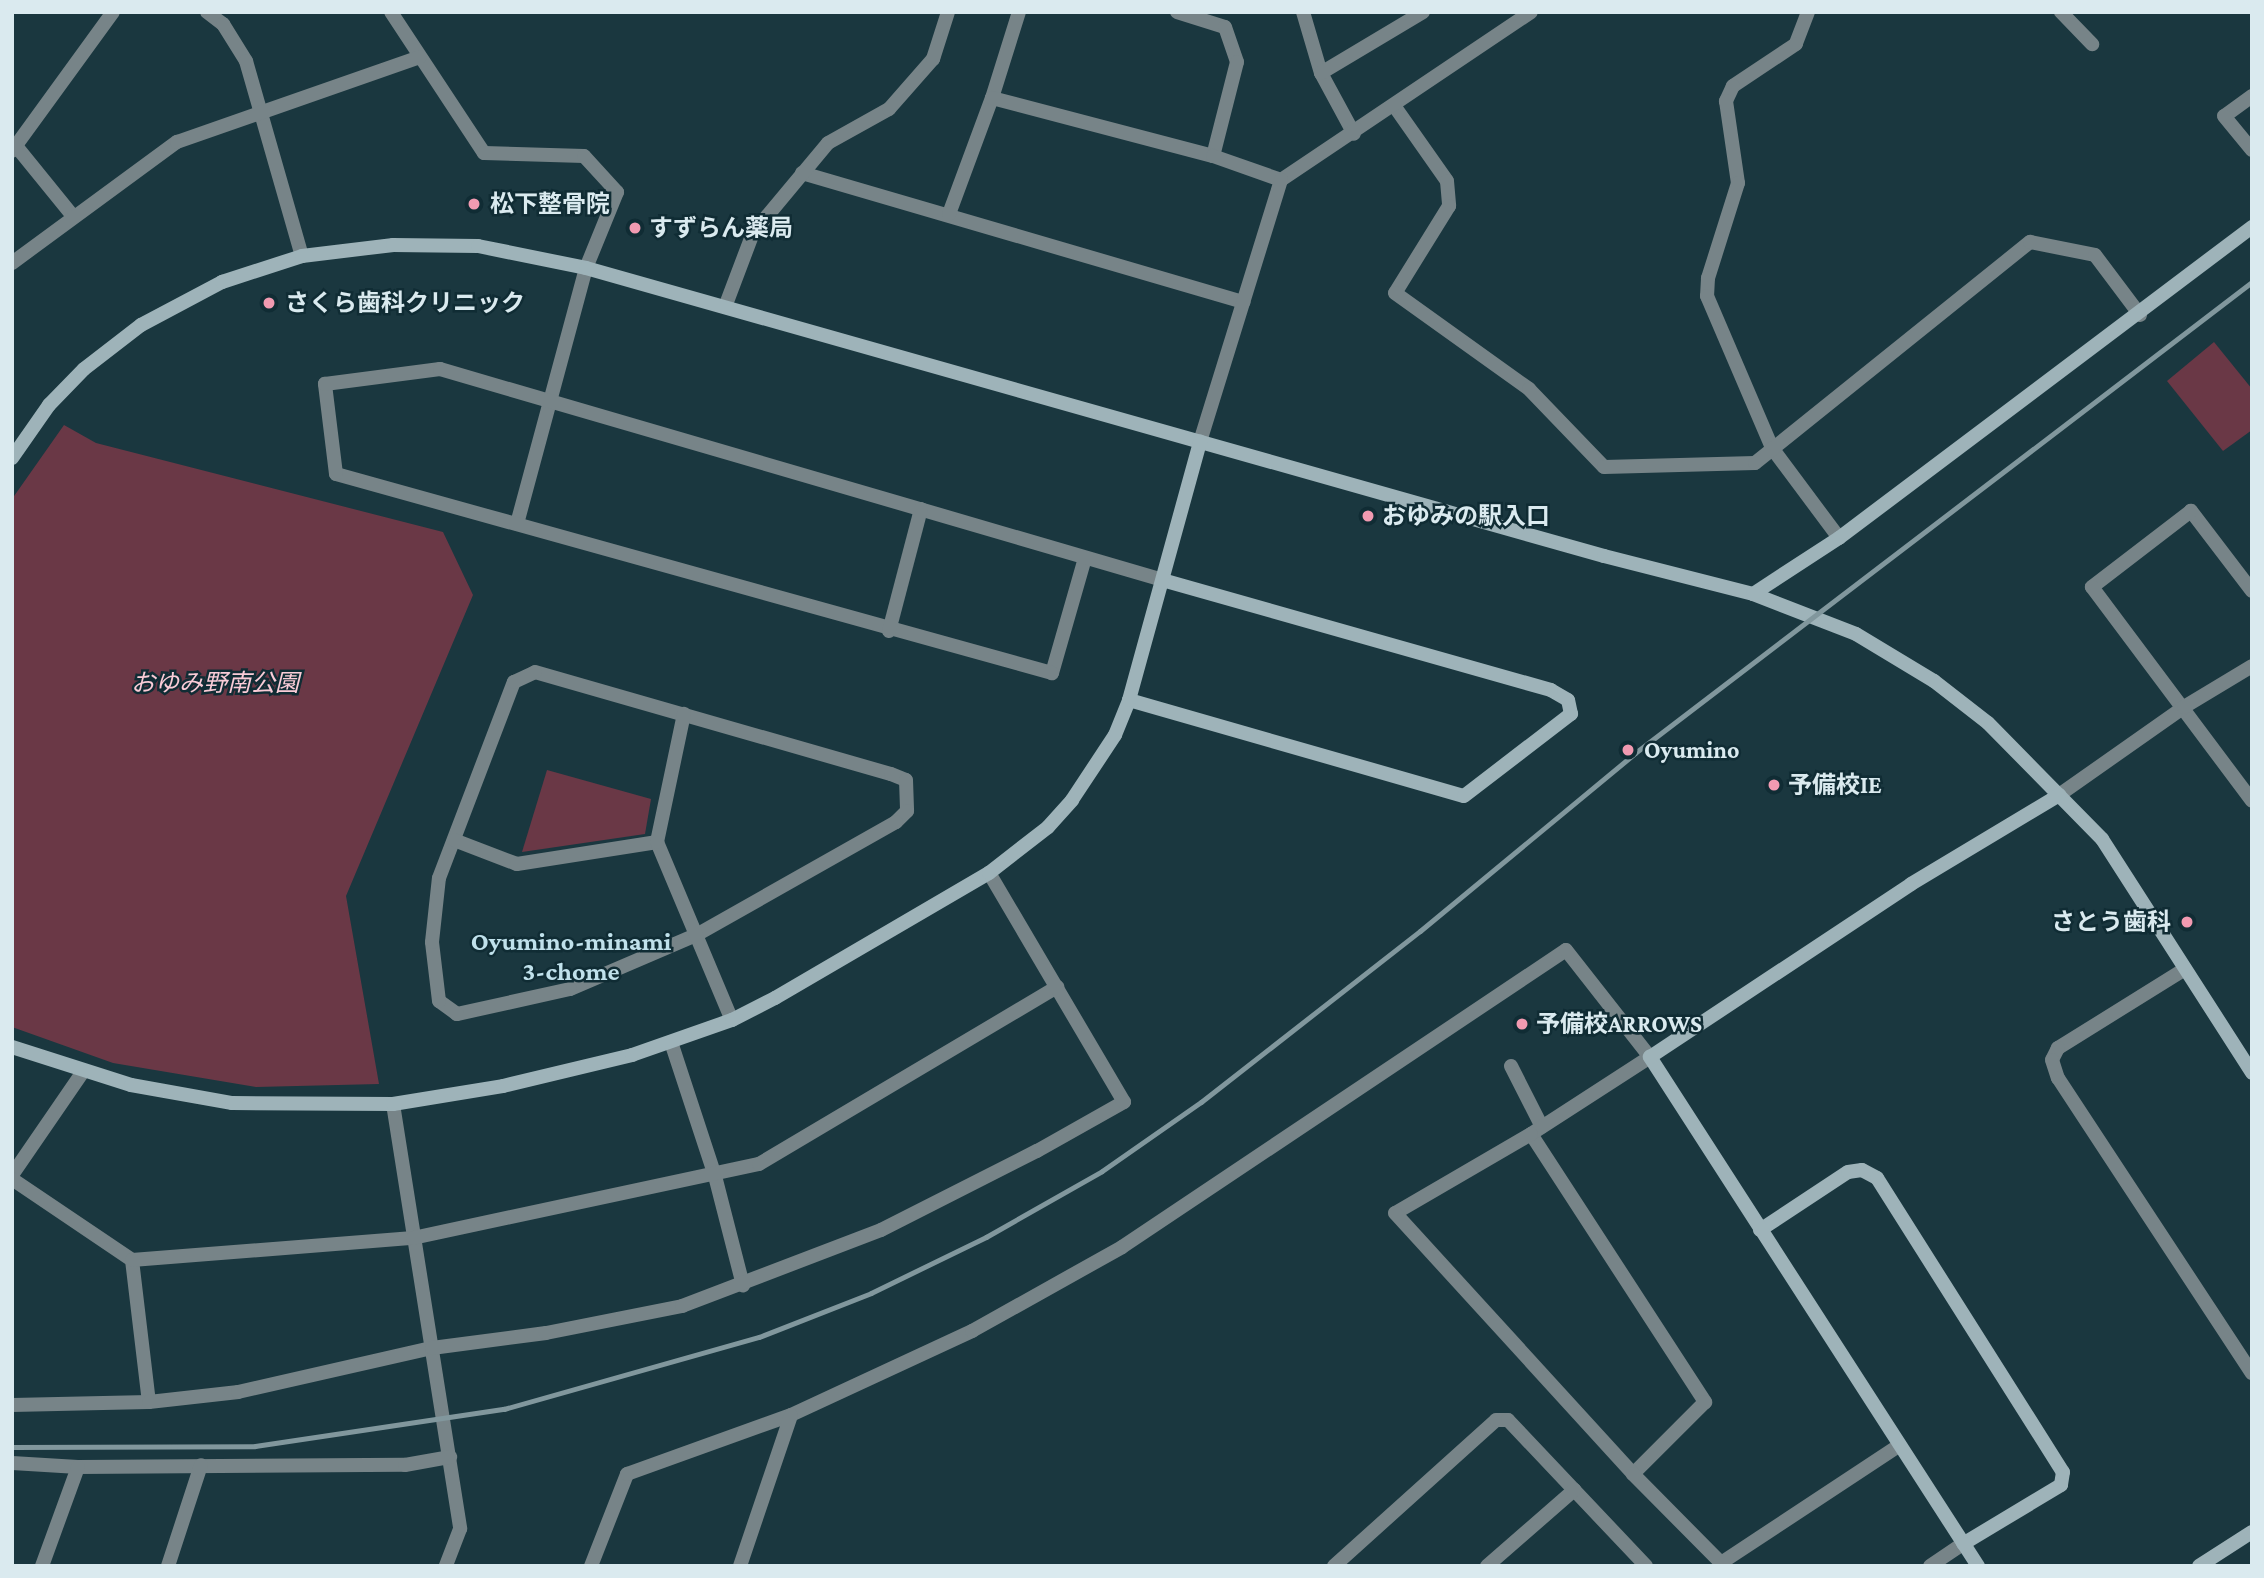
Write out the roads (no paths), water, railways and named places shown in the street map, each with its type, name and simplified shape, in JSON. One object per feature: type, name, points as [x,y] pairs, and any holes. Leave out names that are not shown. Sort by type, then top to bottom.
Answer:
[{"type":"street","points":[[72,215],[14,148],[113,12]]},
{"type":"street","points":[[207,12],[223,24],[246,61],[263,108],[302,256]]},
{"type":"street","points":[[391,12],[485,153],[584,156],[617,192],[586,268],[517,524]]},
{"type":"street","points":[[725,307],[753,233],[828,142],[889,109],[933,59],[947,12]]},
{"type":"street","points":[[949,215],[992,98],[1019,12]]},
{"type":"street","points":[[1177,12],[1226,27],[1237,62],[1213,156]]},
{"type":"street","points":[[1303,12],[1321,73],[1354,134]]},
{"type":"street","points":[[1321,73],[1423,12]]},
{"type":"street","points":[[12,1047],[82,1073],[232,1103],[393,1104],[503,1086],[671,1042],[732,1020],[989,873],[1048,827],[1072,800],[1115,735],[1129,700],[1200,442],[1281,180],[1395,107],[1531,12]]},
{"type":"street","points":[[1808,12],[1797,44],[1733,86],[1726,101],[1738,183],[1708,278],[1707,296],[1772,448],[1839,538]]},
{"type":"street","points":[[2061,12],[2092,44]]},
{"type":"street","points":[[12,263],[72,215],[177,142],[263,108],[420,57]]},
{"type":"street","points":[[2252,96],[2224,116],[2252,150]]},
{"type":"street","points":[[992,98],[1213,156],[1281,180]]},
{"type":"street","points":[[1395,107],[1447,181],[1449,206],[1395,293],[1529,389],[1604,467],[1755,463],[2031,242],[2095,255],[2140,315]]},
{"type":"street","points":[[802,173],[1244,302]]},
{"type":"street","points":[[1753,594],[1839,538],[2140,315],[2252,227]]},
{"type":"street","points":[[12,458],[49,405],[84,369],[141,325],[222,282],[302,256],[393,245],[478,246],[586,268],[1200,442],[1753,594],[1856,634],[1934,681],[1988,723],[2102,839],[2252,1073]]},
{"type":"street","points":[[1086,558],[1052,673],[889,631],[336,474],[325,384],[440,369],[1086,558],[1552,690],[1568,700],[1571,714],[1464,796],[1129,700]]},
{"type":"street","points":[[889,631],[921,509]]},
{"type":"street","points":[[2252,591],[2191,511],[2092,587],[2252,801]]},
{"type":"street","points":[[1900,1445],[1723,1564],[1633,1474],[1395,1213],[1536,1130],[1902,889],[2059,795],[2184,707],[2252,666]]},
{"type":"street","points":[[535,673],[906,780],[907,811],[896,822],[695,935],[570,989],[457,1014],[439,1001],[432,942],[439,878],[454,840],[514,681],[535,673]]},
{"type":"street","points":[[684,714],[657,842],[732,1020]]},
{"type":"street","points":[[454,840],[517,864],[657,842]]},
{"type":"street","points":[[12,1405],[149,1402],[238,1392],[432,1349],[546,1333],[682,1306],[743,1285],[893,1224],[1124,1102],[989,873]]},
{"type":"street","points":[[591,1566],[627,1474],[791,1415],[972,1331],[1122,1247],[1566,950],[1650,1057],[1978,1566]]},
{"type":"street","points":[[2185,969],[2058,1048],[2052,1060],[2058,1078],[2252,1373]]},
{"type":"street","points":[[82,1073],[12,1177],[132,1260],[413,1238],[715,1176],[759,1164],[1057,987]]},
{"type":"street","points":[[671,1042],[715,1176],[743,1285]]},
{"type":"street","points":[[1511,1066],[1536,1130],[1705,1402],[1633,1474]]},
{"type":"street","points":[[393,1104],[460,1529],[446,1566]]},
{"type":"street","points":[[1760,1230],[1848,1172],[1862,1170],[1877,1178],[2063,1472],[2061,1485],[1930,1566]]},
{"type":"street","points":[[132,1260],[149,1402]]},
{"type":"street","points":[[740,1566],[791,1415]]},
{"type":"street","points":[[1334,1566],[1496,1420],[1508,1420],[1646,1566]]},
{"type":"street","points":[[12,1463],[78,1467],[405,1465],[450,1457]]},
{"type":"street","points":[[168,1566],[201,1465]]},
{"type":"street","points":[[42,1566],[78,1467]]},
{"type":"street","points":[[1487,1566],[1574,1490]]},
{"type":"street","points":[[2199,1566],[2252,1532]]},
{"type":"railway","points":[[12,1447],[255,1446],[504,1409],[759,1337],[871,1293],[986,1237],[1102,1171],[1201,1102],[1420,931],[1635,753],[2252,282]]},
{"type":"place","name":"松下整骨院","points":[[474,204]]},
{"type":"place","name":"すずらん薬局","points":[[635,228]]},
{"type":"place","name":"さくら歯科クリニック","points":[[269,303]]},
{"type":"place","name":"おゆみの駅入口","points":[[1368,516]]},
{"type":"place","name":"Oyumino","points":[[1628,750]]},
{"type":"place","name":"予備校IE","points":[[1774,785]]},
{"type":"place","name":"さとう歯科","points":[[2187,922]]},
{"type":"place","name":"予備校ARROWS","points":[[1522,1024]]},
{"type":"district","name":"Oyumino-minami 3-chome","points":[[571,957]]},
{"type":"park label","name":"おゆみ野南公園","points":[[215,683]]}]
